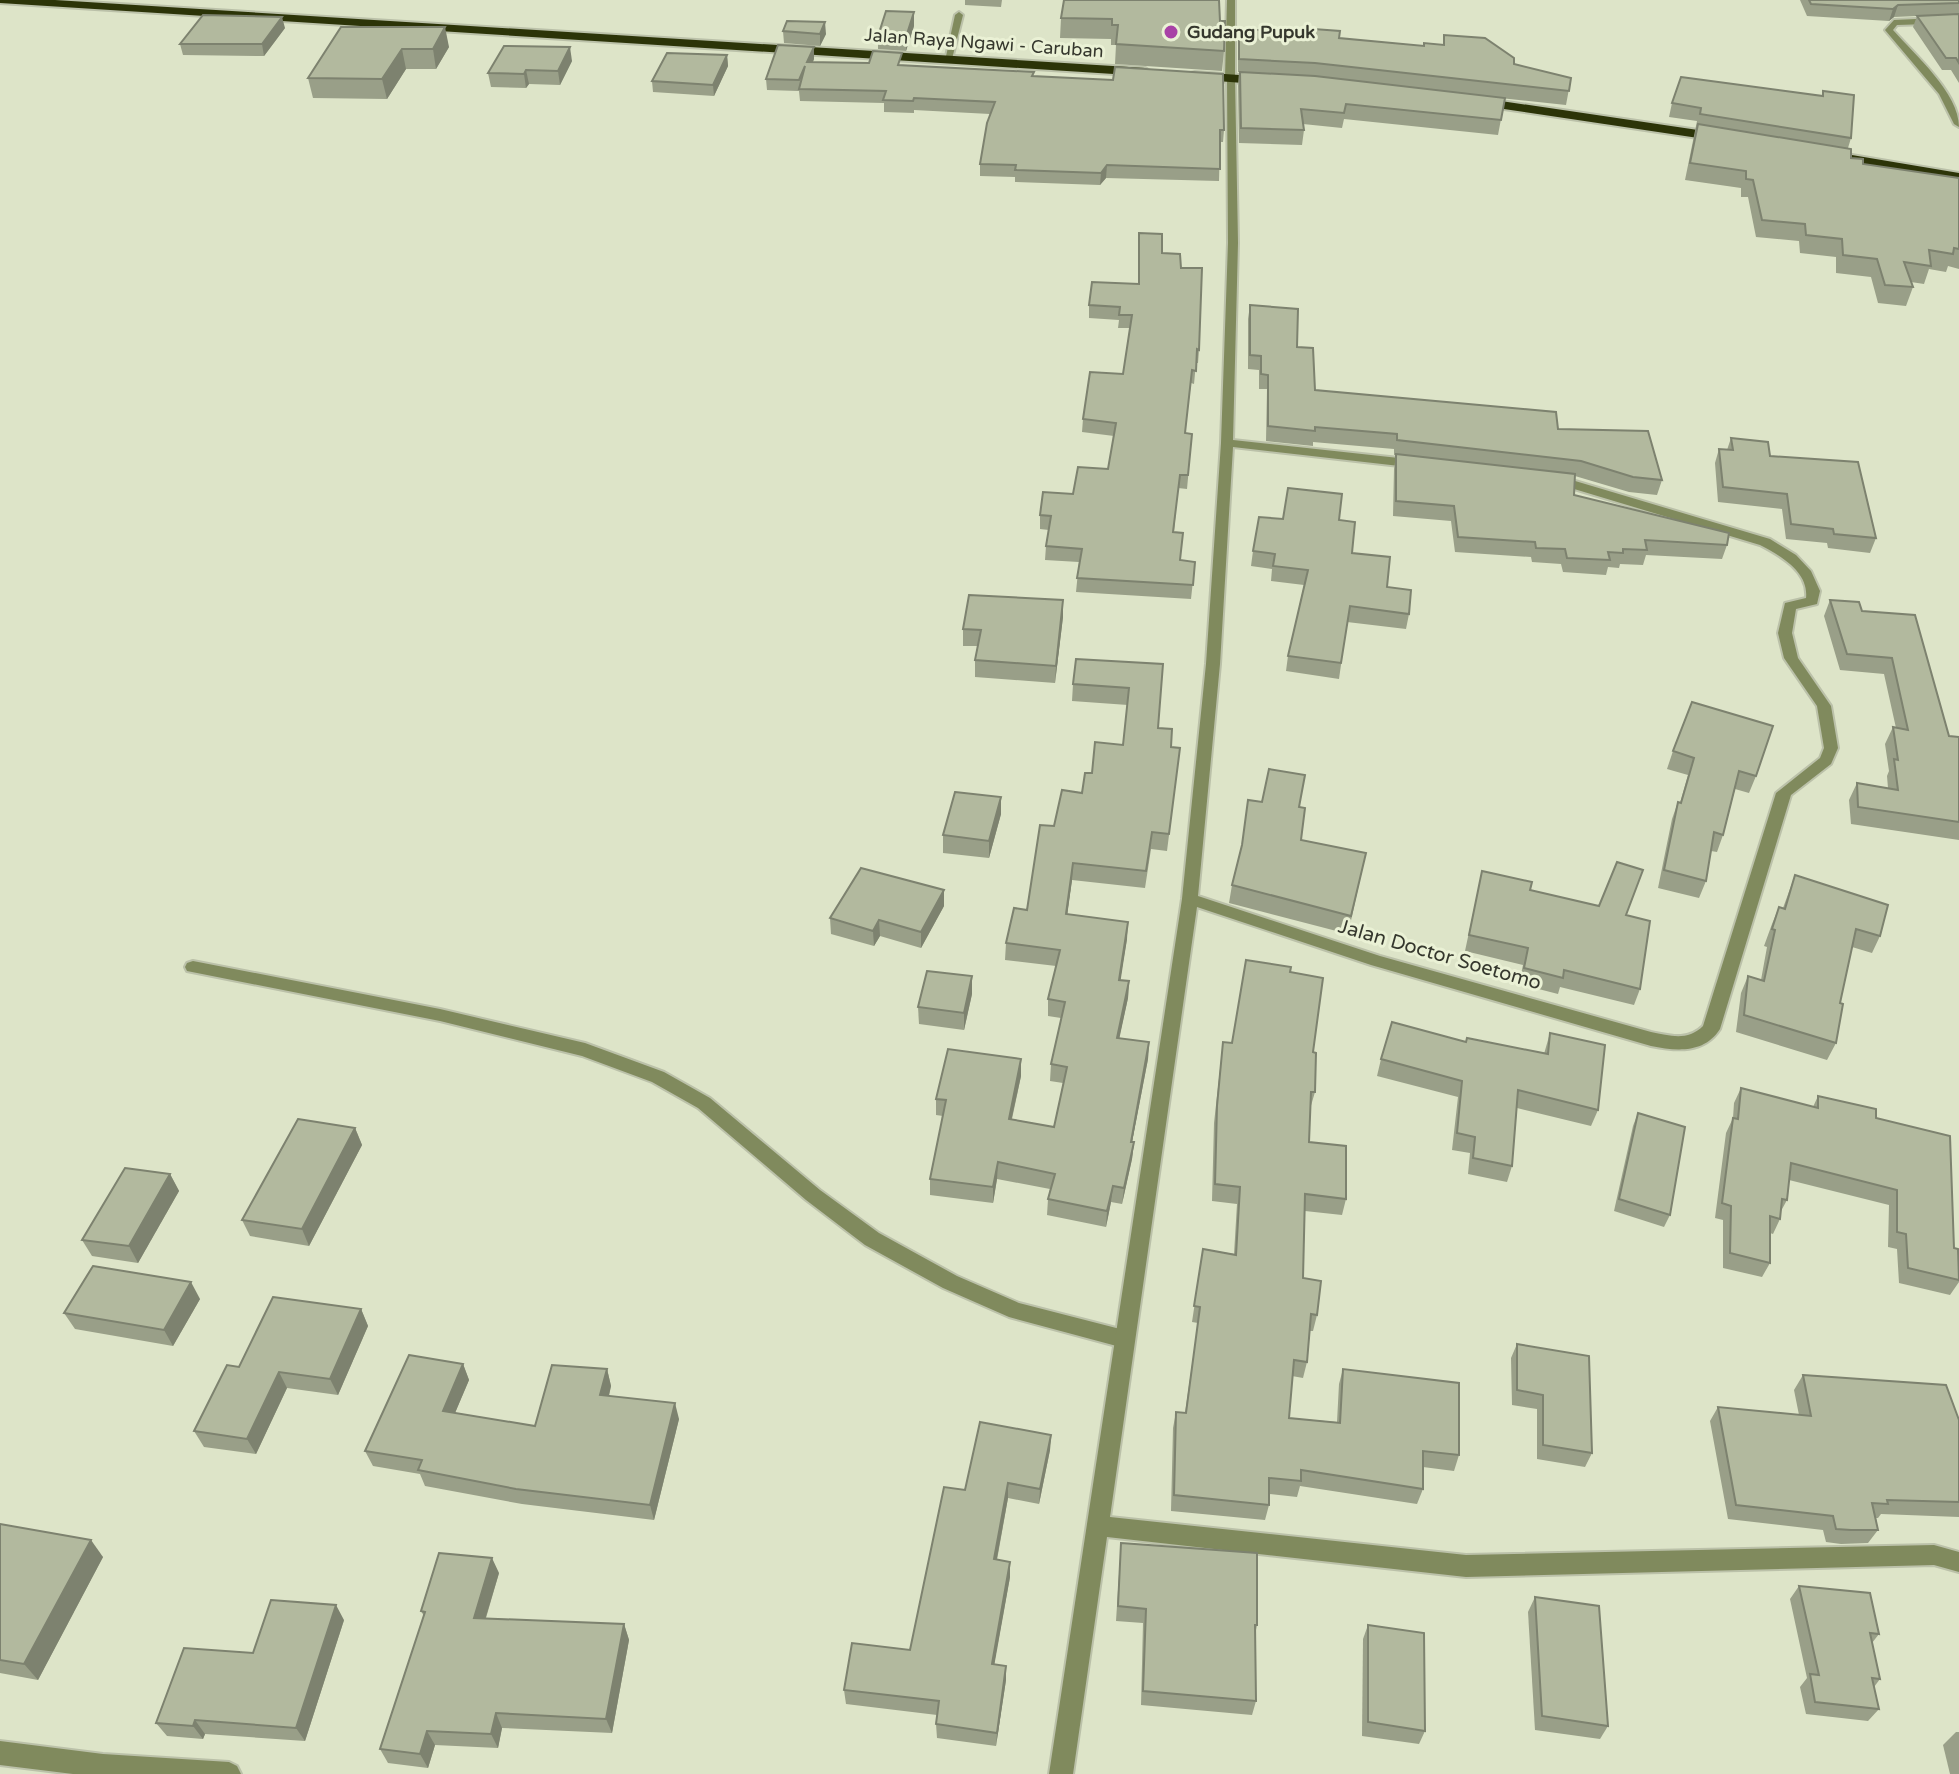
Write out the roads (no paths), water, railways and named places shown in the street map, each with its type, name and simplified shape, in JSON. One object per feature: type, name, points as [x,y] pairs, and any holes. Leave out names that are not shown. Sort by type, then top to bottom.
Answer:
[{"type":"highway","name":"Jalan Raya Ngawi - Caruban","points":[[0,0],[1152,73]]},
{"type":"highway","points":[[1183,75],[1287,82]]},
{"type":"highway","points":[[1462,100],[1736,139]]},
{"type":"highway","points":[[1823,154],[1959,177]]},
{"type":"street","points":[[1061,1774],[1190,899],[1213,664],[1227,443],[1233,243],[1231,0]]},
{"type":"street","points":[[948,59],[959,15]]},
{"type":"street","points":[[1959,20],[1894,23],[1889,25],[1889,30],[1943,93],[1959,124]]},
{"type":"street","points":[[1227,443],[1426,465]]},
{"type":"street","name":"Jalan Doctor Soetomo","points":[[1190,899],[1377,961],[1679,1045],[1701,1041],[1711,1029],[1784,793],[1826,761],[1831,748],[1824,706],[1791,658],[1785,633],[1790,606],[1812,601],[1815,591],[1812,580],[1783,551],[1765,542],[1573,482],[1535,477]]},
{"type":"street","points":[[193,967],[440,1015],[585,1050],[658,1077],[704,1103],[813,1195],[872,1239],[950,1282],[1016,1311],[1124,1339]]},
{"type":"street","points":[[1098,1526],[1466,1566],[1934,1555],[1959,1562]]},
{"type":"street","points":[[0,1753],[103,1766],[229,1774]]},
{"type":"place","name":"Gudang Pupuk","points":[[1171,32]]}]
